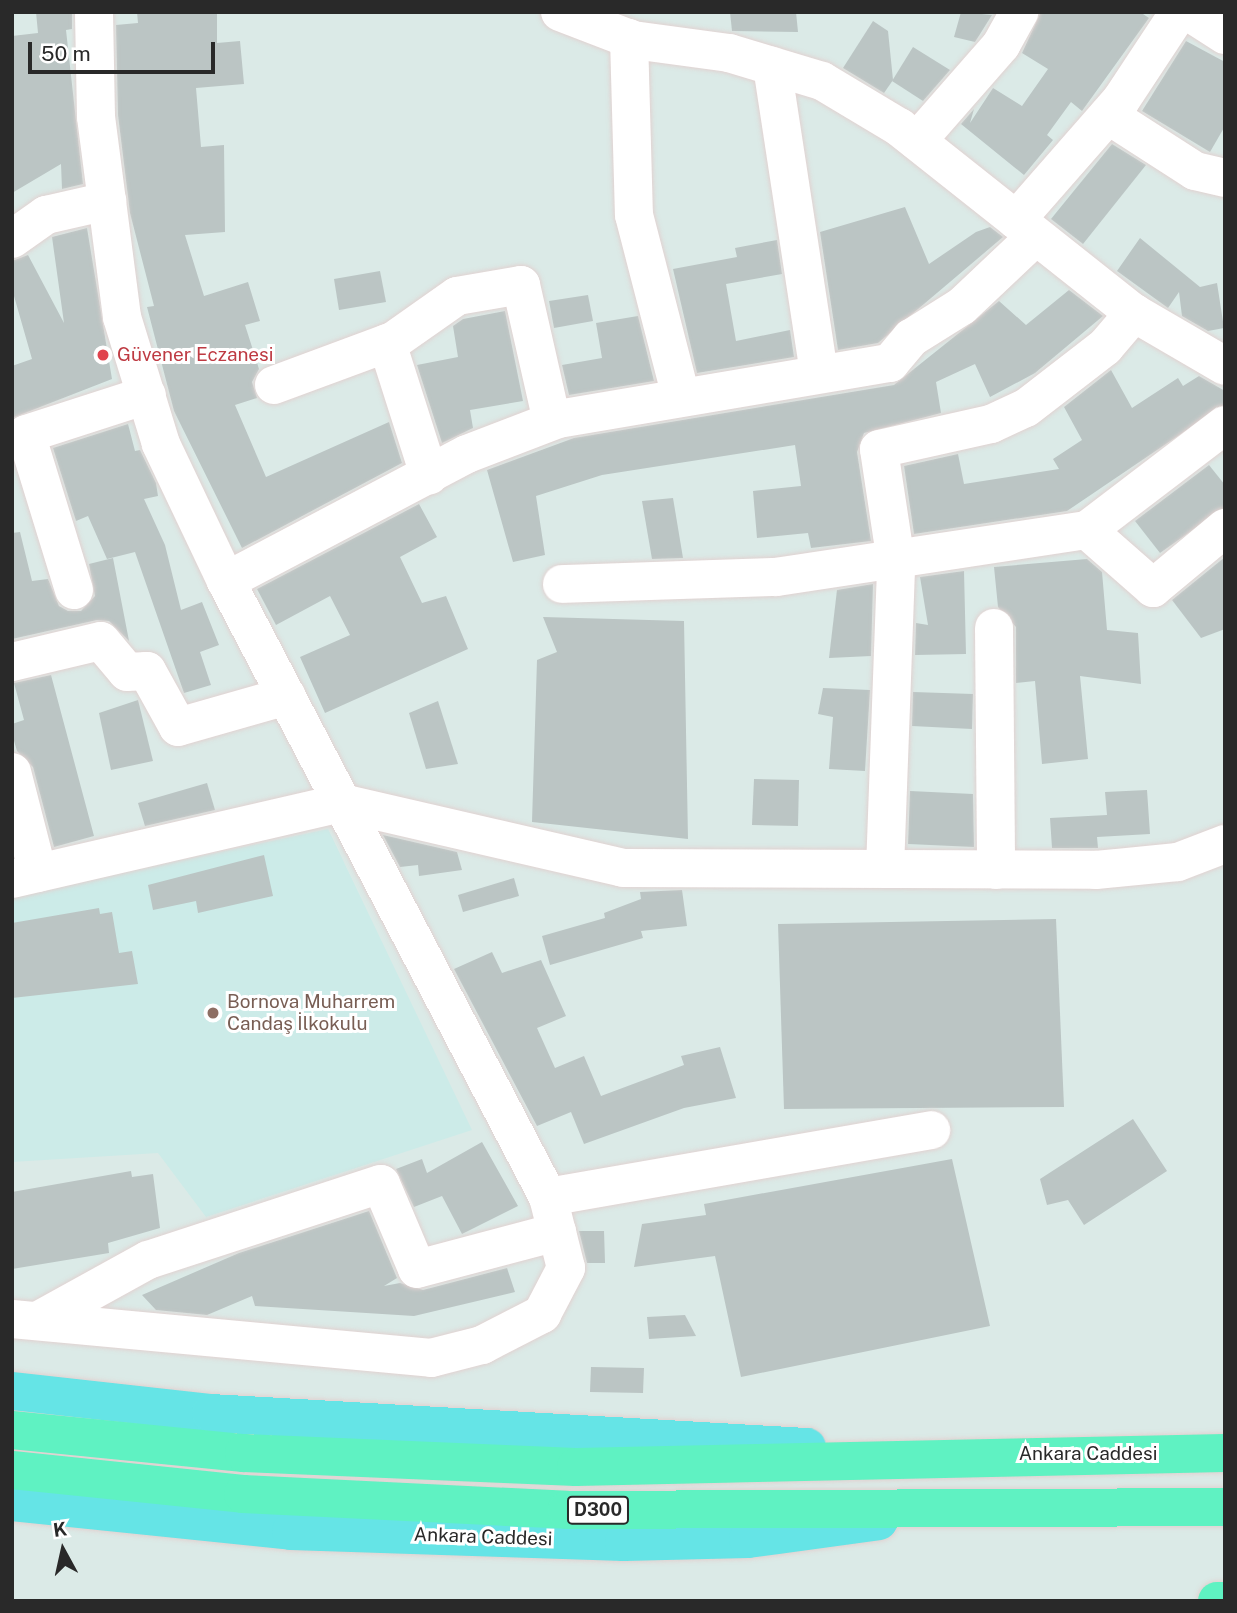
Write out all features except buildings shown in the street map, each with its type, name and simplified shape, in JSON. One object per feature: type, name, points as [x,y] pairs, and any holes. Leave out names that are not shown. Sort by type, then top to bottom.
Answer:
[{"type":"highway","name":"Ankara Caddesi","points":[[12,1430],[244,1453],[576,1467],[952,1455],[1225,1453]]},
{"type":"highway","name":"Ankara Caddesi","points":[[12,1470],[243,1493],[567,1510],[954,1511],[1225,1507]]},
{"type":"highway","points":[[1217,1601],[1225,1601]]},
{"type":"main road","name":"Ankara Caddesi","points":[[12,1391],[211,1413],[952,1455]]},
{"type":"main road","name":"Ankara Caddesi","points":[[12,1502],[291,1531],[624,1542],[748,1539],[954,1511]]},
{"type":"street","points":[[27,1319],[432,1359],[482,1345],[542,1314],[566,1268],[552,1215],[226,581],[162,444],[122,317],[107,201],[94,12]]},
{"type":"street","points":[[560,12],[629,38],[772,66],[822,81],[917,141],[1134,313],[1225,366]]},
{"type":"street","points":[[917,141],[1001,45],[1018,12]]},
{"type":"street","points":[[226,581],[429,475],[552,421],[819,373],[890,363],[911,338],[962,306],[1025,229],[1179,12]]},
{"type":"street","points":[[1189,12],[1225,35]]},
{"type":"street","points":[[629,38],[634,215],[681,397]]},
{"type":"street","points":[[772,66],[819,373]]},
{"type":"street","points":[[1108,115],[1195,171],[1225,178]]},
{"type":"street","points":[[12,239],[46,215],[107,201]]},
{"type":"street","points":[[274,385],[387,343],[430,321],[457,296],[520,285],[552,421]]},
{"type":"street","points":[[885,869],[897,562],[879,449],[991,424],[1026,408],[1105,347],[1134,313]]},
{"type":"street","points":[[387,343],[429,475]]},
{"type":"street","points":[[74,590],[26,434],[147,395]]},
{"type":"street","points":[[562,584],[776,577],[897,562],[1087,530],[1225,425]]},
{"type":"street","points":[[1087,530],[1153,588],[1225,528]]},
{"type":"street","points":[[994,628],[996,870]]},
{"type":"street","points":[[12,662],[101,641],[127,672],[147,671],[178,727],[287,696]]},
{"type":"street","points":[[12,772],[25,876],[342,803],[623,868],[996,870],[1178,862],[1225,844]]},
{"type":"street","points":[[27,1319],[148,1260],[381,1184],[417,1269],[552,1215],[931,1130]]},
{"type":"shaded area","name":"Bornova Muharrem Candaş İlkokulu","points":[[328,829],[472,1130],[206,1217],[158,1153],[12,1162],[12,896]]},
{"type":"place","name":"Güvener Eczanesi","points":[[103,355]]},
{"type":"place","name":"Bornova Muharrem Candaş İlkokulu","points":[[213,1013]]}]
